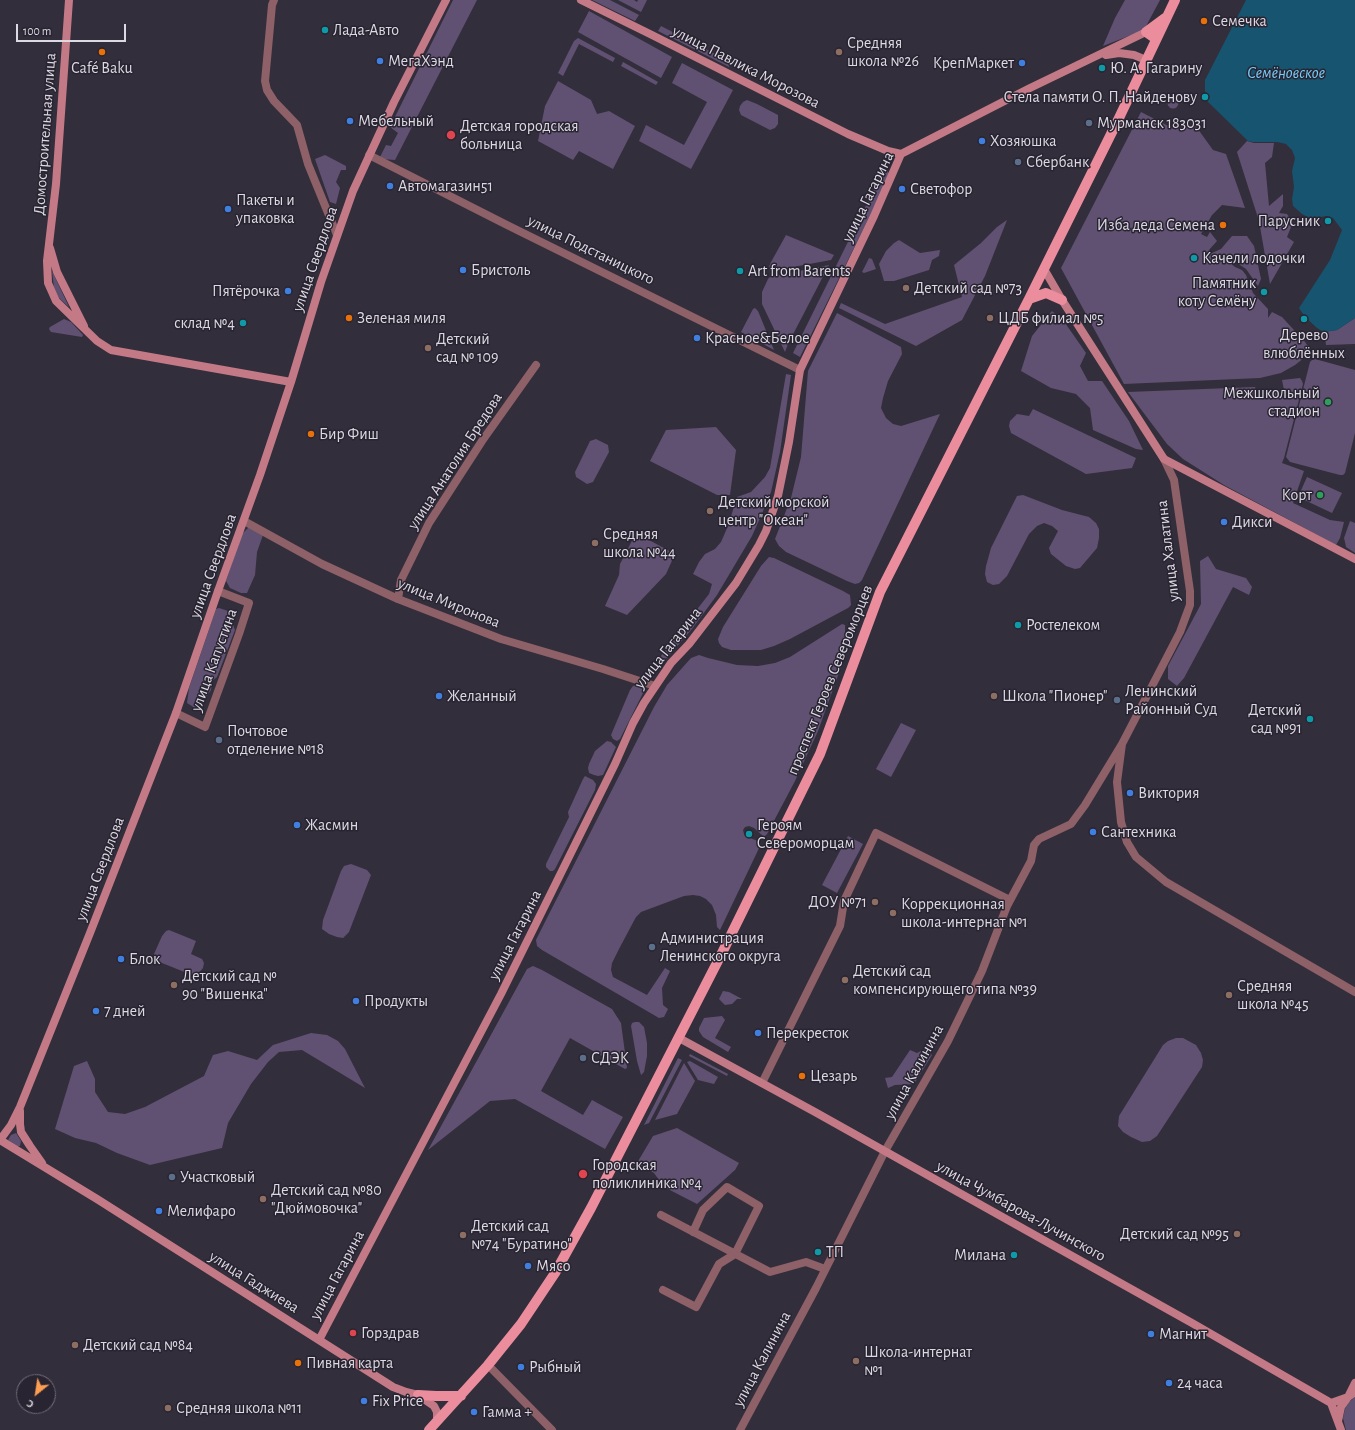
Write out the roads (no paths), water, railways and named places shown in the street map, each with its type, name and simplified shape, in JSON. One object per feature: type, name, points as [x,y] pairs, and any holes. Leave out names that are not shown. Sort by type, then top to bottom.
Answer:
[{"type":"main road","name":"проспект Героев Североморцев","points":[[429,1430],[488,1365],[520,1324],[555,1273],[595,1201],[820,754],[880,592],[1044,269],[1175,0]]},
{"type":"main road","points":[[1156,39],[1146,32],[1167,17]]},
{"type":"main road","points":[[1029,299],[1046,293],[1062,300]]},
{"type":"main road","points":[[418,1395],[461,1396]]},
{"type":"street","name":"Домостроительная улица","points":[[69,0],[56,184],[47,273],[50,291],[56,301],[86,331],[110,350],[291,382]]},
{"type":"street","points":[[274,0],[272,5],[265,81],[267,90],[274,101],[297,125],[308,164],[337,235]]},
{"type":"street","name":"улица Свердлова","points":[[0,1140],[11,1125],[20,1107],[176,712],[291,382],[337,235],[353,191],[369,155],[446,0]]},
{"type":"street","name":"улица Павлика Морозова","points":[[581,0],[848,134],[882,149],[901,154]]},
{"type":"street","name":"улица Гагарина","points":[[318,1340],[501,994],[615,764],[633,723],[655,686],[736,583],[760,545],[778,496],[789,442],[800,370],[874,216],[901,154],[1030,88],[1146,32]]},
{"type":"street","name":"улица Гагарина","points":[[1095,56],[1119,53],[1134,55],[1146,60]]},
{"type":"street","name":"улица Подстаницкого","points":[[369,155],[800,370]]},
{"type":"street","name":"Домостроительная улица","points":[[50,246],[61,279],[86,331]]},
{"type":"street","points":[[1044,269],[1062,300],[1164,459],[1355,559]]},
{"type":"street","name":"улица Анатолия Бредова","points":[[398,599],[401,580],[429,523],[482,441],[536,365]]},
{"type":"street","name":"улица Халатина","points":[[1164,459],[1174,480],[1190,591],[1190,605],[1180,632],[1122,744],[1117,782],[1121,822],[1127,842],[1136,858],[1156,874],[1355,992]]},
{"type":"street","name":"улица Миронова","points":[[244,520],[322,564],[398,599],[494,637],[655,686]]},
{"type":"street","name":"улица Капустина","points":[[176,712],[205,727],[249,603],[218,591]]},
{"type":"street","name":"улица Калинина","points":[[740,1430],[885,1151],[948,1041],[982,971],[1010,900],[1031,861],[1032,849],[1036,841],[1071,824],[1085,806],[1122,744]]},
{"type":"street","points":[[762,1083],[840,926],[844,901],[876,833],[1010,900]]},
{"type":"street","name":"улица Чумбарова-Лучинского","points":[[678,1038],[885,1151],[1192,1323],[1331,1403]]},
{"type":"street","name":"улица Гаджиева","points":[[20,1107],[20,1124],[22,1132],[36,1155],[48,1169]]},
{"type":"street","name":"улица Гаджиева","points":[[0,1140],[395,1388],[418,1395],[434,1406],[437,1412],[437,1421]]},
{"type":"street","points":[[663,1290],[696,1307],[719,1264],[735,1254],[759,1206],[727,1187],[703,1210],[693,1232]]},
{"type":"street","points":[[661,1215],[770,1272],[806,1262],[825,1269]]},
{"type":"street","points":[[488,1365],[552,1430]]},
{"type":"street","points":[[1338,1421],[1341,1407],[1355,1383]]},
{"type":"street","points":[[1341,1430],[1331,1403],[1348,1397],[1355,1392]]},
{"type":"water","name":"Семёновское","points":[[1246,0],[1355,0],[1355,318],[1337,330],[1324,332],[1317,328],[1305,317],[1299,308],[1330,260],[1342,230],[1333,218],[1326,216],[1311,219],[1302,214],[1293,206],[1292,199],[1294,187],[1292,171],[1295,158],[1292,150],[1286,144],[1277,142],[1248,141],[1208,102],[1205,91],[1205,80]]},
{"type":"place","name":"Семечка","points":[[1204,21]]},
{"type":"place","name":"Лада-Авто","points":[[325,30]]},
{"type":"place","name":"Café Baku","points":[[102,52]]},
{"type":"place","name":"Средняя школа №26","points":[[839,52]]},
{"type":"place","name":"МегаХэнд","points":[[380,61]]},
{"type":"place","name":"КрепМаркет","points":[[1022,63]]},
{"type":"place","name":"Ю. А. Гагарину","points":[[1102,68]]},
{"type":"place","name":"Стела памяти О. П. Найденову","points":[[1205,97]]},
{"type":"place","name":"Мебельный","points":[[350,121]]},
{"type":"place","name":"Мурманск 183031","points":[[1089,123]]},
{"type":"place","name":"Детская городская больница","points":[[451,135]]},
{"type":"place","name":"Хозяюшка","points":[[982,141]]},
{"type":"place","name":"Сбербанк","points":[[1018,162]]},
{"type":"place","name":"Автомагазин51","points":[[390,186]]},
{"type":"place","name":"Светофор","points":[[902,189]]},
{"type":"place","name":"Пакеты и упаковка","points":[[228,209]]},
{"type":"place","name":"Парусник","points":[[1328,221]]},
{"type":"place","name":"Изба деда Семена","points":[[1223,225]]},
{"type":"place","name":"Качели лодочки","points":[[1194,258]]},
{"type":"place","name":"Бристоль","points":[[463,270]]},
{"type":"place","name":"Art from Barents","points":[[740,271]]},
{"type":"place","name":"Детский сад №73","points":[[906,288]]},
{"type":"place","name":"Пятёрочка","points":[[288,291]]},
{"type":"place","name":"Памятник коту Семёну","points":[[1264,292]]},
{"type":"place","name":"Зеленая миля","points":[[349,318]]},
{"type":"place","name":"ЦДБ филиал №5","points":[[990,318]]},
{"type":"place","name":"Дерево влюблённых","points":[[1304,319]]},
{"type":"place","name":"склад №4","points":[[243,323]]},
{"type":"place","name":"Красное&Белое","points":[[697,338]]},
{"type":"place","name":"Детский сад № 109","points":[[428,348]]},
{"type":"place","name":"Межшкольный стадион","points":[[1328,402]]},
{"type":"place","name":"Бир Фиш","points":[[311,434]]},
{"type":"place","name":"Корт","points":[[1320,495]]},
{"type":"place","name":"Детский морской центр \"Океан\"","points":[[710,511]]},
{"type":"place","name":"Дикси","points":[[1224,522]]},
{"type":"place","name":"Средняя школа №44","points":[[595,543]]},
{"type":"place","name":"Ростелеком","points":[[1018,625]]},
{"type":"place","name":"Желанный","points":[[439,696]]},
{"type":"place","name":"Школа \"Пионер\"","points":[[994,696]]},
{"type":"place","name":"Ленинский Районный Суд","points":[[1117,700]]},
{"type":"place","name":"Детский сад №91","points":[[1310,719]]},
{"type":"place","name":"Почтовое отделение №18","points":[[219,740]]},
{"type":"place","name":"Виктория","points":[[1130,793]]},
{"type":"place","name":"Жасмин","points":[[297,825]]},
{"type":"place","name":"Сантехника","points":[[1093,832]]},
{"type":"place","name":"Героям Cевероморцам","points":[[749,834]]},
{"type":"place","name":"ДОУ №71","points":[[875,902]]},
{"type":"place","name":"Коррекционная школа-интернат №1","points":[[893,913]]},
{"type":"place","name":"Администрация Ленинского округа","points":[[652,947]]},
{"type":"place","name":"Блок","points":[[121,959]]},
{"type":"place","name":"Детский сад компенсирующего типа №39","points":[[845,980]]},
{"type":"place","name":"Детский сад № 90 \"Вишенка\"","points":[[174,985]]},
{"type":"place","name":"Средняя школа №45","points":[[1229,995]]},
{"type":"place","name":"Продукты","points":[[356,1001]]},
{"type":"place","name":"7 дней","points":[[96,1011]]},
{"type":"place","name":"Перекресток","points":[[758,1033]]},
{"type":"place","name":"СДЭК","points":[[583,1058]]},
{"type":"place","name":"Цезарь","points":[[802,1076]]},
{"type":"place","name":"Городская поликлиника №4","points":[[583,1174]]},
{"type":"place","name":"Участковый","points":[[172,1177]]},
{"type":"place","name":"Детский сад №80 \"Дюймовочка\"","points":[[263,1199]]},
{"type":"place","name":"Мелифаро","points":[[159,1211]]},
{"type":"place","name":"Детский сад №95","points":[[1237,1234]]},
{"type":"place","name":"Детский сад №74 \"Буратино\"","points":[[463,1235]]},
{"type":"place","name":"ТП","points":[[818,1252]]},
{"type":"place","name":"Милана","points":[[1014,1255]]},
{"type":"place","name":"Мясо","points":[[528,1266]]},
{"type":"place","name":"Горздрав","points":[[353,1333]]},
{"type":"place","name":"Магнит","points":[[1151,1334]]},
{"type":"place","name":"Детский сад №84","points":[[75,1345]]},
{"type":"place","name":"Школа-интернат №1","points":[[856,1361]]},
{"type":"place","name":"Пивная карта","points":[[298,1363]]},
{"type":"place","name":"Рыбный","points":[[521,1367]]},
{"type":"place","name":"24 часа","points":[[1169,1383]]},
{"type":"place","name":"Fix Price","points":[[364,1401]]},
{"type":"place","name":"Средняя школа №11","points":[[168,1408]]},
{"type":"place","name":"Гамма +","points":[[474,1412]]}]
